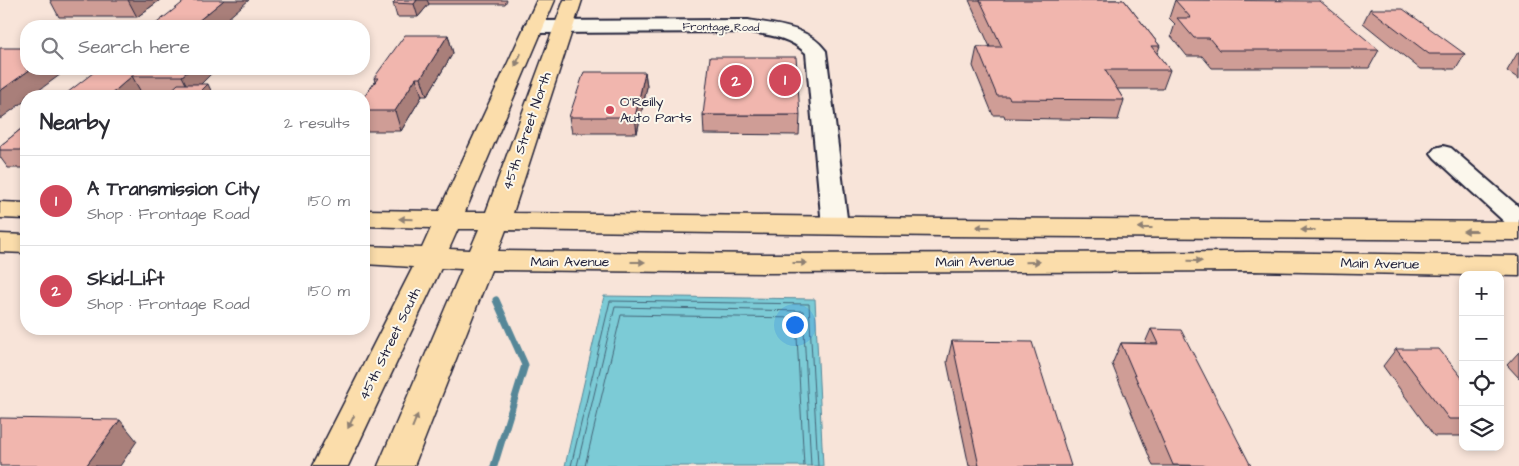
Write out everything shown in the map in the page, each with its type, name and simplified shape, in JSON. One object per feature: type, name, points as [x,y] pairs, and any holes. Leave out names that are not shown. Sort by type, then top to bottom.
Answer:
[{"type":"main road","points":[[448,220],[546,0]]},
{"type":"main road","name":"45th Street North","points":[[480,262],[496,222],[562,27],[573,0]]},
{"type":"main road","points":[[0,210],[20,211]]},
{"type":"main road","points":[[370,218],[496,222],[835,226],[1519,231]]},
{"type":"main road","name":"45th Street South","points":[[330,466],[432,259],[448,220]]},
{"type":"main road","points":[[0,243],[20,244]]},
{"type":"main road","name":"Main Avenue","points":[[370,255],[480,262],[876,264],[1166,260],[1519,266]]},
{"type":"main road","points":[[396,466],[480,262]]},
{"type":"street","name":"Frontage Road","points":[[533,27],[748,26],[786,32],[805,41],[816,51],[835,226]]},
{"type":"street","points":[[1443,153],[1519,221]]},
{"type":"water","points":[[604,296],[815,299],[823,466],[565,466]]},
{"type":"building","points":[[186,0],[224,0],[199,20],[161,20]]},
{"type":"building","points":[[396,0],[417,0],[414,4],[393,3]]},
{"type":"building","points":[[980,0],[1124,0],[1160,46],[1151,46],[1170,70],[1105,70],[1124,100],[1010,99],[1008,96],[997,96],[977,47],[1002,47]]},
{"type":"building","points":[[1175,0],[1320,1],[1379,50],[1219,50],[1209,38],[1194,38],[1177,18],[1191,18]]},
{"type":"building","points":[[1370,9],[1403,9],[1465,54],[1429,54]]},
{"type":"building","points":[[405,35],[448,35],[421,78],[416,78],[395,111],[370,111],[369,90],[378,78],[374,78]]},
{"type":"building","points":[[0,48],[20,48],[20,75],[23,75],[0,91]]},
{"type":"building","points":[[710,57],[796,57],[800,115],[703,115]]},
{"type":"building","points":[[584,72],[645,72],[635,117],[569,117]]},
{"type":"building","points":[[90,75],[183,75],[132,76],[116,90],[71,90]]},
{"type":"building","points":[[178,84],[208,84],[202,90],[172,90]]},
{"type":"building","points":[[20,130],[20,150],[0,150],[0,146]]},
{"type":"building","points":[[1151,329],[1181,330],[1251,466],[1173,465],[1121,343],[1158,344]]},
{"type":"building","points":[[952,341],[1032,342],[1071,466],[979,466]]},
{"type":"building","points":[[1396,349],[1439,349],[1459,374],[1459,419],[1449,419]]},
{"type":"building","points":[[0,418],[120,420],[86,466],[0,466]]},
{"type":"waterway","points":[[494,466],[525,365],[496,300]]},
{"type":"place","name":"A Transmission City","points":[[785,80]]},
{"type":"place","name":"Skid-Lift","points":[[736,81]]},
{"type":"place","name":"O'Reilly Auto Parts","points":[[610,110]]}]
